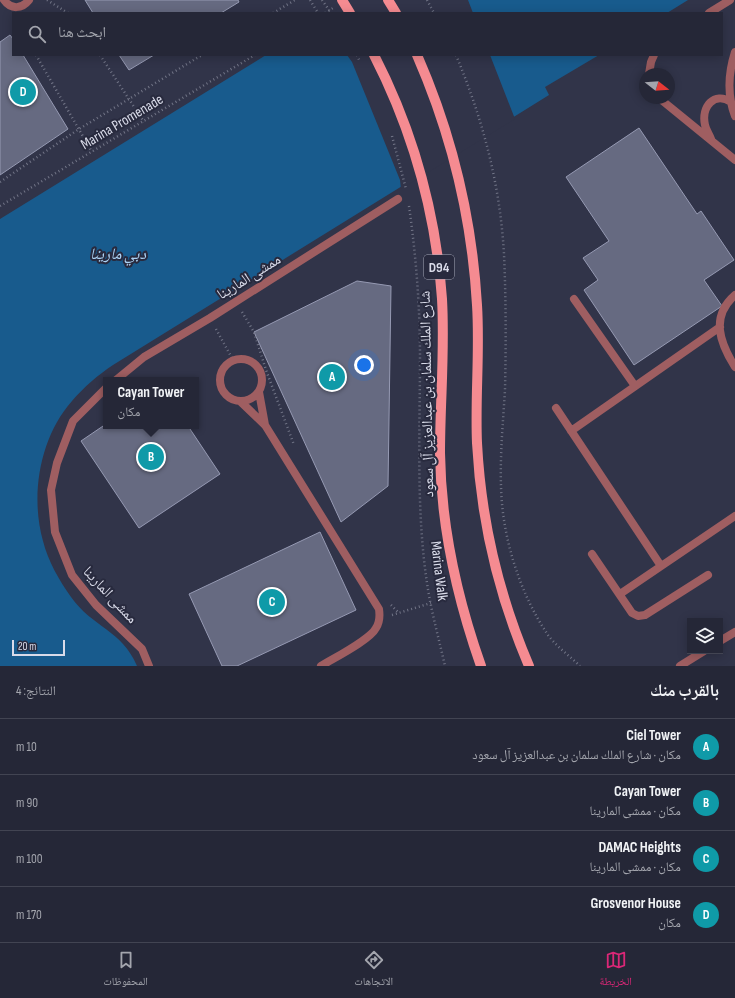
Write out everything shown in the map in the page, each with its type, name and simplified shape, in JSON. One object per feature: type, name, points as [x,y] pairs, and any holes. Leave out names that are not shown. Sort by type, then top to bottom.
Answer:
[{"type":"main road","points":[[342,0],[349,12]]},
{"type":"main road","points":[[388,0],[395,12]]},
{"type":"main road","name":"شارع الملك سلمان بن عبدالعزيز آل سعود","points":[[374,56],[392,93],[412,145],[424,184],[438,260],[443,338],[440,454],[442,490],[454,572],[480,666]]},
{"type":"main road","name":"D94","points":[[418,56],[431,86],[448,135],[463,192],[469,229],[477,304],[478,342],[476,412],[480,476],[485,515],[498,578],[516,636],[529,666]]},
{"type":"street","points":[[4,0],[12,7],[24,5],[29,0]]},
{"type":"street","points":[[711,12],[730,0]]},
{"type":"street","points":[[735,52],[729,80],[735,116]]},
{"type":"street","points":[[649,68],[653,56]]},
{"type":"street","points":[[713,142],[705,124],[705,112],[708,105],[712,100],[718,98],[724,98],[733,103]]},
{"type":"street","points":[[666,104],[735,160]]},
{"type":"street","name":"ممشى المارينا","points":[[120,377],[144,357],[236,302],[398,199]]},
{"type":"street","points":[[735,295],[724,311],[720,327],[720,335],[724,351],[735,366]]},
{"type":"street","points":[[574,299],[635,386]]},
{"type":"street","points":[[571,431],[720,327]]},
{"type":"street","points":[[265,425],[259,392],[263,378],[258,366],[246,359],[232,360],[222,370],[220,384],[228,397],[241,402],[265,425],[379,609],[380,619],[376,629],[368,637],[321,666]]},
{"type":"street","name":"ممشى المارينا","points":[[103,391],[73,421],[57,463],[51,490],[55,532],[72,575],[96,605],[142,649],[149,666]]},
{"type":"street","points":[[241,402],[254,397],[259,392]]},
{"type":"street","points":[[556,408],[661,566]]},
{"type":"street","points":[[620,594],[735,516]]},
{"type":"street","points":[[592,554],[632,613],[641,616],[708,575]]},
{"type":"street","points":[[723,639],[735,632]]},
{"type":"street","points":[[680,666],[699,654]]},
{"type":"path","points":[[47,0],[66,12]]},
{"type":"path","points":[[275,12],[295,0]]},
{"type":"path","points":[[310,0],[317,12]]},
{"type":"path","points":[[322,0],[330,12]]},
{"type":"path","points":[[427,0],[433,12]]},
{"type":"path","points":[[37,56],[92,152]]},
{"type":"path","points":[[101,56],[144,122]]},
{"type":"path","points":[[0,182],[128,98],[200,56]]},
{"type":"path","name":"Marina Promenade","points":[[0,206],[253,56]]},
{"type":"path","points":[[358,56],[363,67]]},
{"type":"path","points":[[456,56],[481,118],[497,184],[501,218],[506,322],[501,487],[502,509],[511,552],[526,594],[547,634],[580,666]]},
{"type":"path","points":[[391,134],[407,193]]},
{"type":"path","name":"Marina Walk","points":[[408,199],[417,274],[420,315],[420,478],[426,575],[445,666]]},
{"type":"path","points":[[236,302],[254,332],[266,370],[297,452]]},
{"type":"path","points":[[210,318],[232,360]]},
{"type":"path","points":[[389,603],[400,613]]},
{"type":"path","points":[[380,619],[431,603]]},
{"type":"water","points":[[355,0],[688,0],[669,12],[336,12]]},
{"type":"water","name":"دبي مارينا","points":[[264,56],[597,56],[545,87],[549,95],[113,365],[81,391],[61,415],[45,449],[38,486],[39,523],[43,541],[54,570],[71,597],[79,607],[123,644],[131,654],[137,666],[0,666],[0,219]]},
{"type":"pier","points":[[351,0],[468,0],[473,12],[333,12]]},
{"type":"pier","points":[[348,56],[490,56],[515,119],[401,189],[400,180],[352,62]]},
{"type":"building","points":[[85,0],[238,0],[239,2],[223,12],[92,12]]},
{"type":"building","points":[[10,35],[12,38],[12,56],[24,56],[68,129],[0,175],[0,42]]},
{"type":"building","points":[[120,56],[152,56],[129,70]]},
{"type":"building","points":[[639,128],[697,214],[701,211],[734,260],[704,280],[722,306],[634,365],[584,290],[598,280],[583,258],[609,241],[566,177]]},
{"type":"building","points":[[357,281],[391,286],[388,486],[341,522],[254,332]]},
{"type":"building","points":[[103,426],[103,429],[190,429],[220,474],[139,528],[81,441]]},
{"type":"building","points":[[320,532],[356,610],[237,666],[222,666],[189,594]]},
{"type":"place","name":"Grosvenor House","points":[[23,92]]},
{"type":"place","name":"Ciel Tower","points":[[332,377]]},
{"type":"place","name":"Cayan Tower","points":[[151,457]]},
{"type":"place","name":"DAMAC Heights","points":[[272,602]]}]
